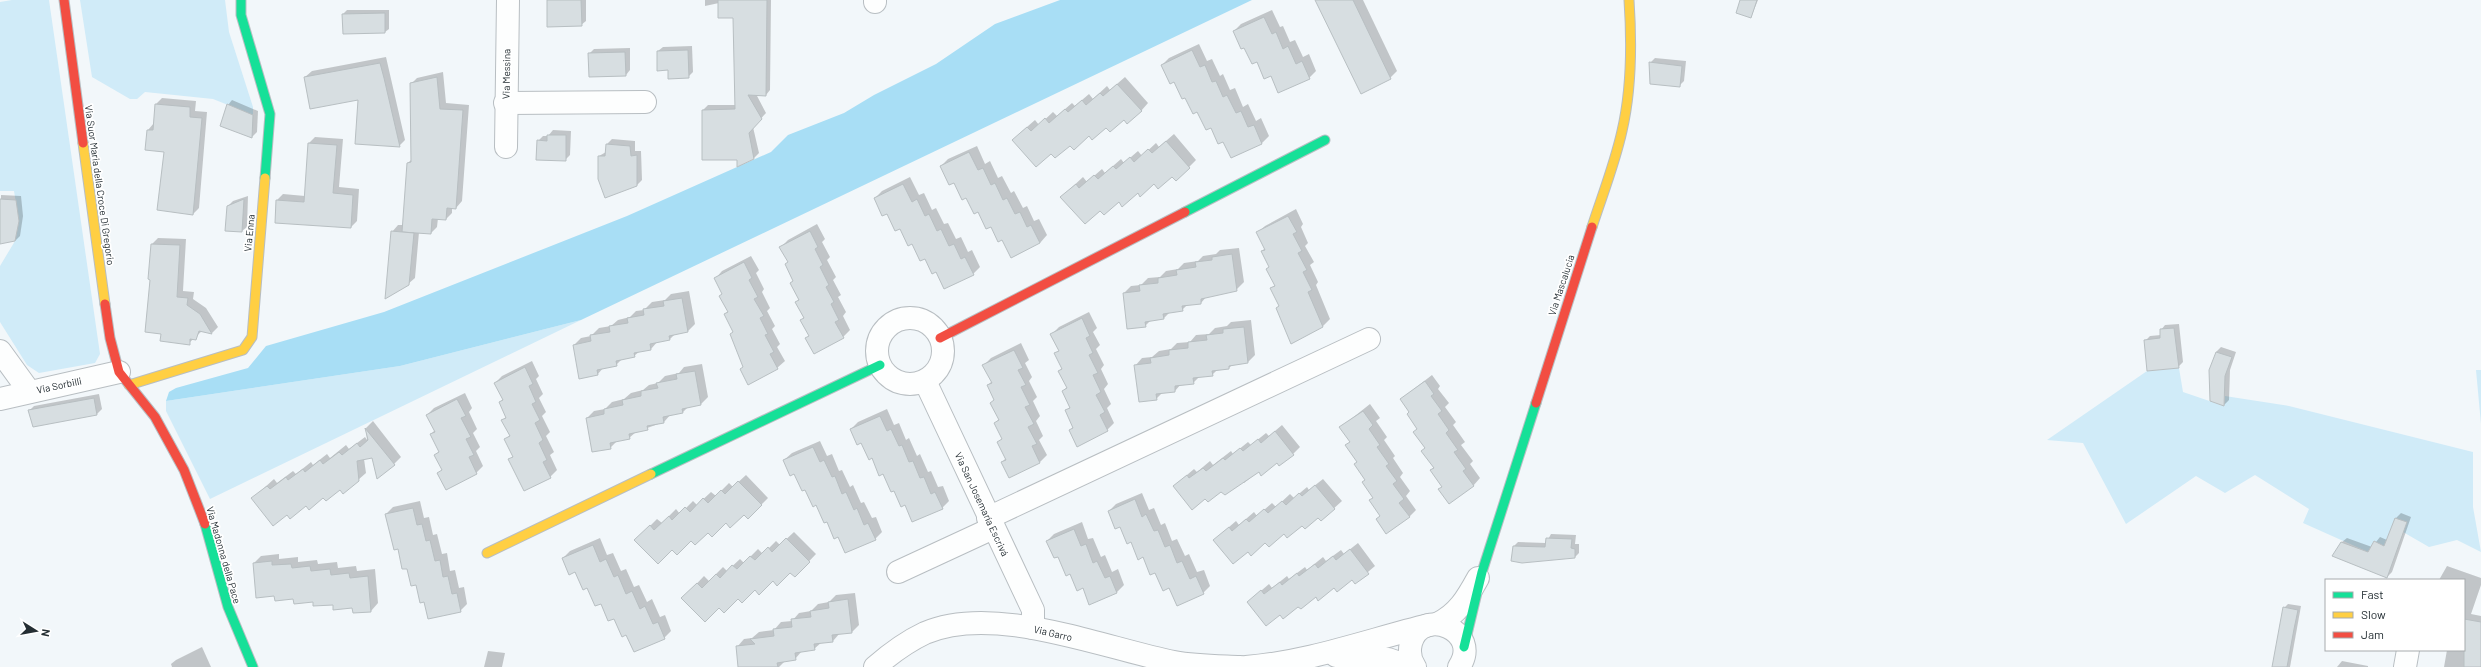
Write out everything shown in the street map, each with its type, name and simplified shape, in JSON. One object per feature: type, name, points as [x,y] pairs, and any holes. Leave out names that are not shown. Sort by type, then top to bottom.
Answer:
[{"type":"street","name":"Via Suor Maria della Croce Di Gregorio","points":[[64,0],[110,338],[124,378]]},
{"type":"street","name":"Via Enna","points":[[124,378],[243,350],[252,338],[270,114],[241,15],[241,0]]},
{"type":"street","name":"Via Messina","points":[[506,147],[508,0]]},
{"type":"street","name":"Via Mascalucia","points":[[1464,658],[1482,572],[1622,133],[1632,73],[1633,44],[1629,0]]},
{"type":"street","points":[[506,103],[645,102]]},
{"type":"street","points":[[940,338],[1325,140]]},
{"type":"street","points":[[911,317],[925,321],[931,325],[940,338],[943,354],[941,362],[937,370],[925,381],[912,384],[899,382],[888,376],[877,358],[877,343],[884,329],[896,320],[911,317]]},
{"type":"street","points":[[898,572],[990,523],[1369,339]]},
{"type":"street","points":[[0,351],[29,391]]},
{"type":"street","points":[[487,552],[880,365]]},
{"type":"street","name":"Via Sorbilli","points":[[0,399],[29,391],[124,378]]},
{"type":"street","name":"Via Madonna della Pace","points":[[124,378],[155,417],[184,470],[207,529],[228,607],[237,633],[253,667]]},
{"type":"street","name":"Via San Josemaría Escrivá","points":[[925,381],[990,523],[1033,610],[1033,628]]},
{"type":"street","points":[[1415,667],[1410,656],[1411,643],[1418,632],[1447,619],[1462,606],[1482,572]]},
{"type":"street","name":"Via Garro","points":[[875,667],[904,644],[926,633],[948,627],[995,624],[1033,628],[1175,662],[1240,667]]},
{"type":"street","points":[[1246,667],[1278,664],[1320,655],[1370,639],[1433,625],[1453,629],[1462,639],[1464,658]]},
{"type":"street","points":[[2405,667],[2408,651]]},
{"type":"street","points":[[1320,655],[1388,659],[1411,667]]},
{"type":"shaded area","points":[[12,0],[49,0],[100,354],[95,363],[39,373],[27,365],[0,322],[0,266],[15,241],[19,221],[14,191],[0,191],[0,2]]},
{"type":"shaded area","points":[[80,0],[225,0],[229,32],[253,107],[253,115],[213,99],[145,92],[137,99],[130,99],[92,77]]},
{"type":"shaded area","points":[[1060,0],[1252,0],[581,320],[400,366],[166,401],[169,392],[176,388],[248,368],[266,346],[384,312],[627,216],[771,152],[788,135],[844,113],[874,95],[936,64],[995,24]]},
{"type":"shaded area","points":[[581,320],[210,499],[166,411],[166,401],[400,366]]},
{"type":"shaded area","points":[[2179,368],[2183,392],[2224,406],[2225,396],[2289,406],[2473,452],[2473,507],[2481,552],[2457,540],[2429,547],[2403,532],[2384,546],[2374,541],[2368,552],[2303,523],[2309,509],[2255,475],[2225,493],[2196,476],[2126,524],[2083,443],[2047,440],[2147,371]]},
{"type":"shaded area","points":[[2476,370],[2481,370],[2481,424]]},
{"type":"building","points":[[547,0],[581,0],[582,26],[547,27]]},
{"type":"building","points":[[718,0],[767,0],[766,96],[748,95],[762,119],[749,133],[754,159],[737,167],[737,160],[702,160],[702,110],[735,109],[733,18],[718,18]]},
{"type":"building","points":[[1315,0],[1353,0],[1391,79],[1361,94]]},
{"type":"building","points":[[1740,0],[1757,0],[1751,18],[1736,13]]},
{"type":"building","points":[[385,13],[385,33],[343,34],[342,14]]},
{"type":"building","points":[[1264,17],[1272,34],[1276,32],[1283,49],[1288,46],[1296,64],[1302,61],[1310,79],[1278,93],[1271,76],[1264,79],[1257,62],[1252,64],[1244,48],[1241,49],[1233,31]]},
{"type":"building","points":[[688,50],[689,78],[668,79],[668,70],[657,71],[657,51]]},
{"type":"building","points":[[1192,50],[1200,67],[1205,65],[1212,82],[1216,81],[1223,97],[1227,95],[1236,113],[1241,111],[1248,127],[1254,125],[1262,144],[1231,158],[1223,142],[1218,144],[1211,128],[1206,130],[1197,112],[1193,114],[1185,98],[1182,99],[1174,82],[1170,84],[1161,65]]},
{"type":"building","points":[[625,52],[626,76],[589,77],[588,53]]},
{"type":"building","points":[[1649,62],[1682,66],[1680,87],[1650,84]]},
{"type":"building","points":[[380,63],[400,147],[355,144],[358,100],[310,109],[304,77]]},
{"type":"building","points":[[437,77],[440,109],[463,110],[456,209],[447,208],[446,220],[432,219],[431,234],[402,232],[407,163],[411,162],[410,83]]},
{"type":"building","points":[[1117,84],[1142,111],[1127,124],[1124,120],[1110,132],[1106,128],[1092,140],[1089,136],[1074,150],[1070,146],[1055,158],[1051,154],[1036,167],[1012,140],[1027,127],[1031,131],[1045,118],[1049,123],[1065,109],[1068,112],[1082,100],[1086,105],[1100,93],[1103,96]]},
{"type":"building","points":[[155,104],[190,107],[190,117],[202,118],[193,215],[157,210],[164,152],[145,150],[147,130],[153,130]]},
{"type":"building","points":[[227,104],[253,115],[252,138],[220,126]]},
{"type":"building","points":[[547,135],[566,135],[566,161],[536,160],[537,140],[547,141]]},
{"type":"building","points":[[1166,141],[1190,168],[1176,181],[1172,177],[1158,189],[1154,184],[1140,197],[1138,193],[1122,207],[1119,202],[1104,215],[1100,211],[1085,224],[1060,197],[1076,184],[1079,188],[1094,175],[1098,179],[1113,166],[1116,169],[1130,157],[1134,162],[1148,149],[1152,153]]},
{"type":"building","points":[[308,143],[337,145],[333,193],[353,195],[351,228],[275,223],[276,200],[304,202]]},
{"type":"building","points":[[606,144],[630,146],[631,156],[637,155],[637,186],[605,198],[598,179],[598,156],[605,156]]},
{"type":"building","points":[[969,152],[978,170],[983,168],[991,185],[995,183],[1003,200],[1007,198],[1015,214],[1020,212],[1027,227],[1031,225],[1040,243],[1011,258],[1002,240],[998,242],[991,227],[986,229],[978,212],[974,214],[966,198],[962,200],[954,183],[949,185],[940,166]]},
{"type":"building","points":[[903,184],[912,202],[917,199],[925,216],[929,214],[937,231],[941,229],[949,246],[954,244],[961,259],[965,257],[974,275],[944,289],[936,272],[932,274],[925,259],[920,261],[912,244],[908,246],[900,229],[895,231],[887,214],[882,216],[874,198]]},
{"type":"building","points":[[0,199],[16,200],[19,221],[15,241],[0,244]]},
{"type":"building","points":[[244,199],[242,232],[225,231],[227,206]]},
{"type":"building","points":[[1288,216],[1297,232],[1293,234],[1302,251],[1298,253],[1307,270],[1303,272],[1312,290],[1308,292],[1323,327],[1291,344],[1276,308],[1279,306],[1270,288],[1275,286],[1266,269],[1269,267],[1261,251],[1265,250],[1256,232]]},
{"type":"building","points":[[391,231],[414,233],[409,285],[385,299]]},
{"type":"building","points":[[810,231],[818,247],[815,249],[823,265],[820,267],[829,285],[826,287],[834,302],[831,304],[839,320],[835,322],[844,338],[814,354],[805,338],[809,336],[800,320],[804,318],[795,302],[799,300],[790,283],[793,281],[785,264],[788,262],[779,247]]},
{"type":"building","points":[[151,244],[180,245],[177,297],[188,298],[187,305],[200,314],[212,334],[199,331],[196,340],[190,339],[190,345],[160,341],[161,334],[145,332],[150,280],[148,279]]},
{"type":"building","points":[[1232,254],[1237,291],[1201,299],[1201,304],[1182,306],[1183,311],[1163,314],[1164,319],[1145,322],[1146,327],[1127,329],[1123,293],[1140,291],[1139,285],[1158,283],[1158,278],[1177,275],[1176,270],[1196,267],[1195,262],[1212,260],[1212,257]]},
{"type":"building","points":[[744,262],[752,278],[749,280],[758,297],[754,299],[764,316],[760,318],[768,334],[765,335],[774,352],[770,354],[778,369],[748,385],[740,369],[743,367],[730,334],[733,332],[724,314],[728,312],[719,296],[722,294],[714,278]]},
{"type":"building","points":[[682,298],[688,332],[669,336],[670,340],[650,344],[651,350],[634,353],[635,357],[616,361],[617,366],[597,370],[598,375],[579,379],[573,345],[591,341],[590,335],[610,332],[609,326],[628,323],[627,318],[644,315],[643,309],[664,306],[663,301]]},
{"type":"building","points":[[1082,318],[1090,336],[1086,338],[1093,353],[1089,355],[1098,373],[1093,375],[1101,392],[1096,395],[1105,412],[1100,415],[1108,431],[1077,447],[1069,430],[1073,428],[1065,410],[1070,408],[1062,391],[1067,388],[1058,371],[1062,369],[1054,353],[1059,351],[1050,334]]},
{"type":"building","points":[[1244,327],[1248,363],[1229,366],[1229,369],[1212,371],[1213,376],[1193,378],[1194,384],[1175,386],[1175,392],[1156,394],[1157,400],[1139,402],[1134,365],[1151,363],[1150,358],[1169,355],[1169,350],[1188,348],[1188,342],[1207,340],[1206,335],[1223,333],[1223,329]]},
{"type":"building","points":[[2174,328],[2179,368],[2147,371],[2144,340],[2160,338],[2160,329]]},
{"type":"building","points":[[1014,350],[1023,368],[1018,370],[1026,385],[1021,387],[1030,405],[1025,407],[1034,424],[1028,427],[1037,444],[1032,446],[1040,463],[1009,478],[1001,462],[1006,460],[997,442],[1002,439],[994,423],[999,420],[990,403],[994,400],[987,385],[992,383],[982,365]]},
{"type":"building","points":[[2216,352],[2232,357],[2225,376],[2224,406],[2210,401],[2209,370]]},
{"type":"building","points":[[525,367],[533,384],[529,386],[536,402],[532,404],[540,420],[535,423],[543,440],[539,443],[547,460],[543,462],[551,478],[524,491],[508,459],[513,457],[504,439],[510,436],[501,420],[506,418],[499,402],[503,400],[494,383]]},
{"type":"building","points":[[695,371],[701,405],[682,409],[683,413],[663,417],[664,423],[647,426],[648,430],[629,434],[630,439],[610,443],[611,449],[592,452],[586,418],[604,414],[604,409],[623,405],[622,400],[641,396],[641,391],[658,388],[656,383],[677,379],[676,374]]},
{"type":"building","points":[[1425,381],[1434,394],[1431,396],[1442,411],[1438,414],[1449,430],[1446,433],[1458,450],[1454,452],[1466,469],[1463,471],[1474,486],[1449,504],[1438,489],[1442,487],[1430,470],[1434,468],[1421,451],[1425,448],[1413,432],[1417,429],[1407,414],[1409,412],[1400,399]]},
{"type":"building","points":[[94,398],[97,415],[33,427],[28,410]]},
{"type":"building","points":[[457,399],[466,416],[461,418],[471,437],[466,439],[474,455],[469,457],[477,474],[446,490],[437,473],[442,470],[434,455],[439,452],[430,434],[435,432],[426,415]]},
{"type":"building","points":[[1363,411],[1373,425],[1369,429],[1380,445],[1377,447],[1389,464],[1386,466],[1397,481],[1393,484],[1404,499],[1399,503],[1410,517],[1386,534],[1376,519],[1380,516],[1369,500],[1373,498],[1362,482],[1365,480],[1354,464],[1357,462],[1345,445],[1350,442],[1339,427]]},
{"type":"building","points":[[880,416],[887,431],[891,429],[899,446],[902,445],[909,462],[913,461],[920,478],[924,477],[931,494],[935,492],[943,509],[912,522],[905,505],[901,507],[894,491],[891,492],[883,474],[879,476],[872,458],[869,460],[861,443],[857,445],[850,429]]},
{"type":"building","points":[[365,428],[395,465],[377,479],[372,458],[357,461],[359,481],[343,494],[340,490],[326,501],[323,498],[309,510],[306,506],[290,519],[287,515],[273,526],[251,498],[267,486],[270,489],[286,477],[288,480],[303,469],[305,472],[320,460],[323,464],[339,452],[342,455],[357,443],[360,447],[368,440]]},
{"type":"building","points":[[1275,431],[1294,455],[1279,466],[1277,463],[1261,476],[1259,472],[1225,495],[1221,492],[1208,502],[1205,499],[1192,510],[1173,486],[1187,475],[1189,478],[1203,468],[1206,471],[1223,458],[1225,460],[1240,448],[1243,451],[1258,439],[1261,443]]},
{"type":"building","points":[[813,447],[820,462],[824,460],[832,477],[835,476],[842,494],[846,492],[854,510],[857,508],[864,525],[868,523],[876,540],[845,553],[838,537],[834,539],[827,522],[824,523],[816,505],[813,507],[805,490],[802,491],[794,474],[790,476],[783,460]]},
{"type":"building","points":[[738,481],[762,505],[748,519],[744,515],[730,528],[726,523],[712,537],[708,533],[695,545],[691,541],[677,555],[672,550],[658,564],[634,540],[650,525],[654,530],[669,516],[672,520],[685,507],[690,512],[703,498],[708,503],[721,490],[725,494]]},
{"type":"building","points":[[1315,485],[1335,509],[1321,521],[1318,518],[1305,529],[1302,526],[1287,538],[1284,534],[1269,547],[1265,543],[1251,556],[1248,552],[1233,564],[1213,540],[1229,527],[1232,531],[1246,519],[1249,522],[1264,509],[1268,513],[1282,501],[1286,505],[1299,493],[1302,496]]},
{"type":"building","points":[[1135,499],[1142,517],[1146,514],[1154,531],[1158,530],[1165,547],[1170,545],[1177,563],[1182,561],[1190,579],[1196,576],[1204,594],[1177,606],[1169,588],[1163,591],[1155,573],[1150,575],[1143,557],[1138,560],[1131,542],[1127,544],[1120,527],[1115,529],[1108,511]]},
{"type":"building","points":[[413,508],[417,525],[422,524],[426,541],[430,540],[435,561],[440,560],[443,577],[448,576],[452,594],[457,593],[461,612],[428,619],[424,602],[420,603],[416,585],[411,586],[407,569],[402,569],[398,549],[394,550],[385,514]]},
{"type":"building","points":[[2395,518],[2407,522],[2387,578],[2332,556],[2341,542],[2368,552],[2374,541],[2384,546]]},
{"type":"building","points":[[1074,529],[1081,546],[1086,544],[1093,563],[1097,561],[1105,578],[1110,576],[1117,593],[1089,605],[1083,588],[1077,591],[1070,574],[1066,576],[1058,557],[1054,558],[1046,541]]},
{"type":"building","points":[[786,538],[810,562],[795,577],[790,573],[777,586],[773,581],[759,595],[755,590],[742,603],[738,599],[724,613],[719,608],[705,622],[681,598],[697,583],[702,588],[716,574],[720,578],[732,565],[737,569],[750,556],[755,560],[768,547],[772,552]]},
{"type":"building","points":[[1546,538],[1572,539],[1571,548],[1575,549],[1575,558],[1522,563],[1511,561],[1513,546],[1545,547]]},
{"type":"building","points":[[593,545],[600,562],[606,559],[614,577],[618,575],[626,594],[632,591],[640,609],[645,606],[653,624],[658,622],[665,639],[634,652],[626,635],[622,637],[614,619],[608,621],[601,604],[595,606],[587,588],[583,590],[575,572],[569,575],[562,558]]},
{"type":"building","points":[[1350,549],[1369,574],[1355,584],[1352,580],[1337,592],[1334,588],[1318,601],[1316,597],[1301,609],[1298,607],[1283,619],[1280,615],[1266,626],[1247,602],[1261,590],[1264,594],[1280,582],[1282,585],[1297,573],[1299,576],[1315,564],[1318,568],[1333,556],[1336,560]]},
{"type":"building","points":[[272,561],[272,565],[291,564],[292,568],[310,566],[311,571],[330,569],[331,575],[349,573],[350,578],[368,576],[371,612],[353,613],[352,608],[333,610],[333,605],[313,606],[313,602],[294,604],[293,599],[275,601],[274,596],[256,598],[253,563]]},
{"type":"building","points":[[848,599],[852,633],[832,635],[833,642],[814,644],[815,650],[795,653],[796,660],[777,663],[778,667],[738,667],[736,646],[755,644],[750,639],[774,636],[773,629],[792,627],[791,619],[811,617],[810,611],[829,608],[828,602]]},
{"type":"building","points":[[2283,607],[2298,610],[2287,667],[2272,667]]},
{"type":"building","points":[[2465,619],[2481,622],[2481,667],[2464,667]]},
{"type":"traffic: fast","points":[[241,0],[241,15],[270,114],[265,178]]},
{"type":"traffic: fast","points":[[1185,212],[1325,140]]},
{"type":"traffic: fast","points":[[651,474],[880,365]]},
{"type":"traffic: fast","points":[[1464,647],[1482,572],[1536,403]]},
{"type":"traffic: fast","points":[[205,524],[228,607],[253,667]]},
{"type":"traffic: slow","points":[[1592,227],[1616,155],[1628,99],[1631,33],[1629,0]]},
{"type":"traffic: slow","points":[[83,143],[105,304]]},
{"type":"traffic: slow","points":[[129,385],[243,350],[252,337],[265,178]]},
{"type":"traffic: slow","points":[[487,553],[651,474]]},
{"type":"traffic: jam","points":[[64,0],[83,143]]},
{"type":"traffic: jam","points":[[940,338],[1185,212]]},
{"type":"traffic: jam","points":[[1536,403],[1592,227]]},
{"type":"traffic: jam","points":[[105,304],[110,338],[119,372],[155,417],[184,470],[205,524]]}]
